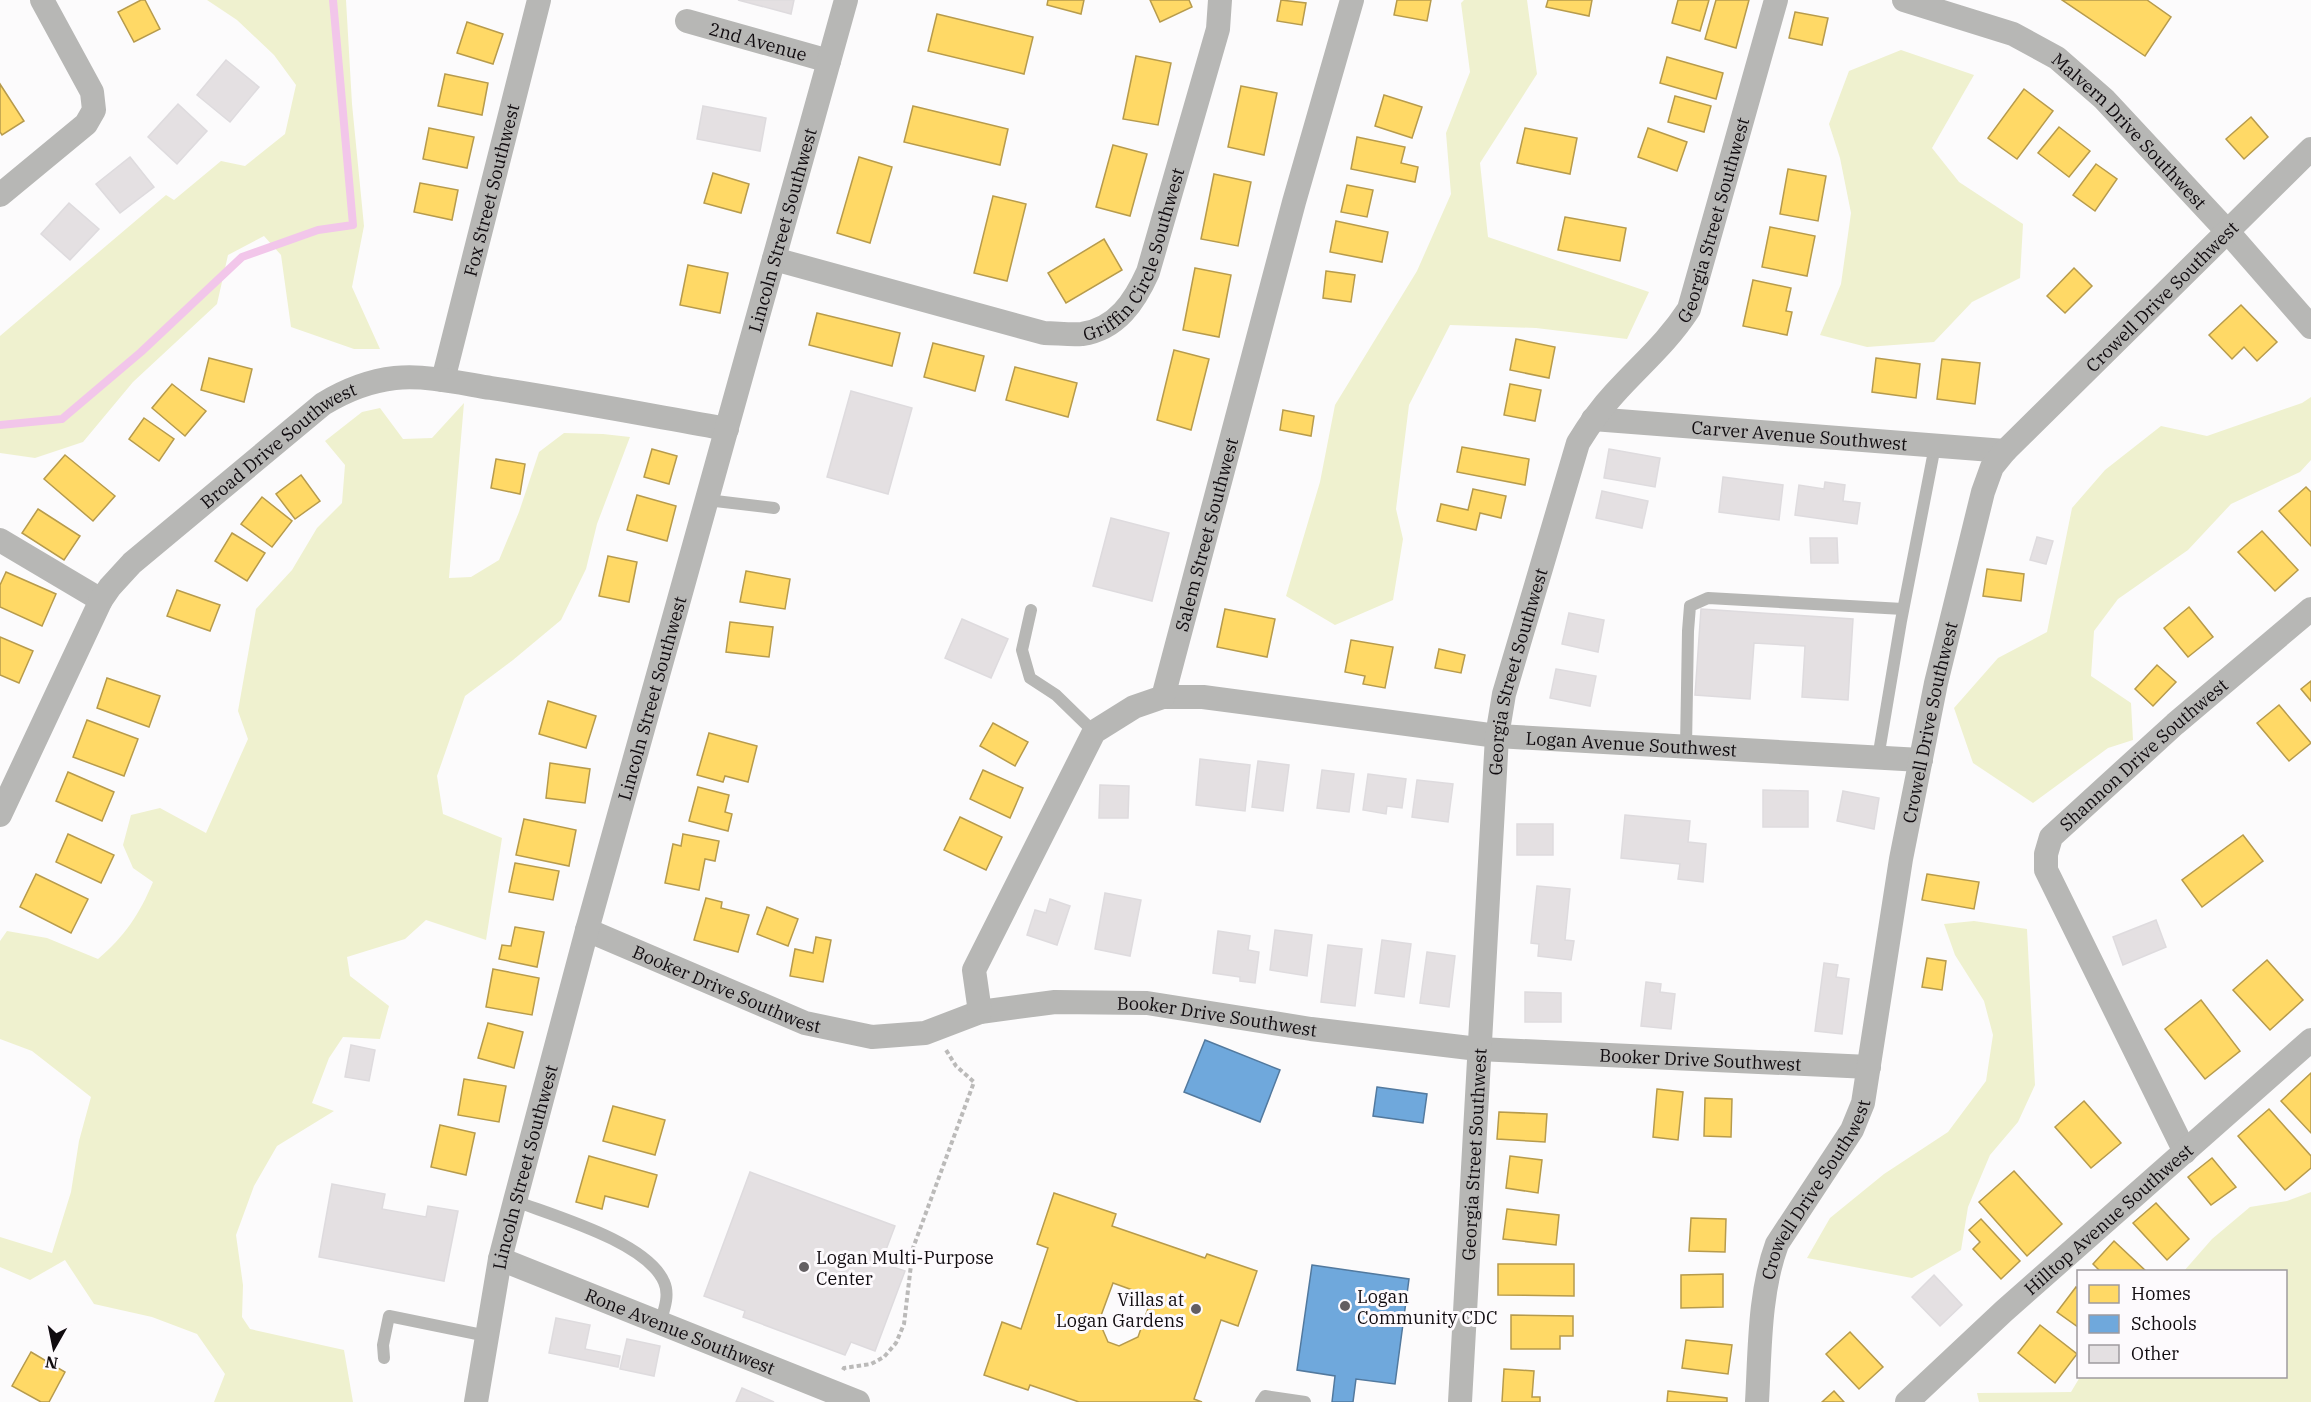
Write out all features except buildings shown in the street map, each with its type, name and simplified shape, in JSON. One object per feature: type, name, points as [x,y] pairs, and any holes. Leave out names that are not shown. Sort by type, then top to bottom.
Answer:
[{"type":"street","points":[[0,195],[86,124],[94,110],[92,92],[42,0]]},
{"type":"street","name":"Fox Street Southwest","points":[[443,380],[539,0]]},
{"type":"street","name":"Lincoln Street Southwest","points":[[476,1402],[500,1259],[586,930],[846,0]]},
{"type":"street","name":"Griffin Circle Southwest","points":[[774,259],[1044,333],[1082,334],[1101,328],[1123,314],[1138,294],[1148,272],[1218,29],[1220,0]]},
{"type":"street","name":"Salem Street Southwest","points":[[1163,697],[1294,202],[1352,0]]},
{"type":"street","name":"Georgia Street Southwest","points":[[1460,1402],[1497,736],[1504,694],[1578,443],[1593,419],[1672,334],[1689,309],[1776,0]]},
{"type":"street","name":"Malvern Drive Southwest","points":[[1904,0],[1981,22],[2013,34],[2057,57],[2104,99],[2227,231],[2311,327]]},
{"type":"street","name":"2nd Avenue","points":[[687,21],[829,61]]},
{"type":"street","name":"Crowell Drive Southwest","points":[[1757,1402],[1761,1330],[1770,1265],[1777,1244],[1852,1130],[1863,1103],[1901,859],[1936,683],[1983,492],[1992,467],[2005,451],[2311,149]]},
{"type":"street","name":"Broad Drive Southwest","points":[[0,815],[101,600],[110,587],[132,562],[323,404],[348,389],[371,381],[398,377],[443,380],[727,429]]},
{"type":"street","name":"Carver Avenue Southwest","points":[[1593,419],[2005,451]]},
{"type":"street","points":[[0,540],[101,600]]},
{"type":"street","name":"Shannon Drive Southwest","points":[[2185,1152],[2046,870],[2046,854],[2051,837],[2175,724],[2311,609]]},
{"type":"street","points":[[980,1012],[974,970],[1094,732],[1134,707],[1163,697]]},
{"type":"street","name":"Logan Avenue Southwest","points":[[1163,697],[1203,697],[1497,736],[1921,760]]},
{"type":"street","name":"Booker Drive Southwest","points":[[586,930],[805,1023],[872,1037],[925,1033],[980,1012],[1055,1002],[1147,1003],[1311,1029],[1478,1050],[1869,1067]]},
{"type":"street","name":"Hilltop Avenue Southwest","points":[[1907,1402],[2004,1311],[2311,1040]]},
{"type":"street","name":"Rone Avenue Southwest","points":[[500,1259],[858,1402]]},
{"type":"lane","points":[[1878,758],[1903,609],[1935,446]]},
{"type":"lane","points":[[707,500],[774,508]]},
{"type":"lane","points":[[1686,747],[1690,606],[1708,598],[1903,609]]},
{"type":"lane","points":[[1031,610],[1022,650],[1030,678],[1056,695],[1094,732]]},
{"type":"lane","points":[[515,1201],[580,1225],[638,1252],[656,1268],[665,1283],[667,1301],[660,1323]]},
{"type":"lane","points":[[384,1358],[383,1345],[388,1316],[487,1336]]},
{"type":"lane","points":[[1262,1402],[1265,1396],[1305,1402]]},
{"type":"path","points":[[841,1373],[844,1368],[871,1364],[884,1357],[896,1343],[904,1324],[913,1248],[974,1082],[956,1066],[946,1050]]},
{"type":"green space","points":[[207,0],[346,0],[352,104],[364,226],[352,287],[380,349],[354,349],[291,327],[281,255],[264,236],[228,255],[217,304],[133,382],[83,442],[35,458],[0,453],[0,336],[166,195],[174,200],[221,161],[245,166],[285,134],[296,85],[274,55],[237,20]]},
{"type":"green space","points":[[1464,0],[1527,0],[1537,74],[1480,163],[1488,237],[1649,292],[1627,339],[1536,328],[1450,325],[1409,405],[1396,509],[1403,539],[1393,600],[1335,625],[1286,596],[1320,482],[1335,405],[1417,271],[1451,194],[1446,133],[1470,72],[1461,3]]},
{"type":"green space","points":[[1901,50],[1974,75],[1932,148],[1959,182],[2023,224],[2020,278],[1972,302],[1934,342],[1867,347],[1820,335],[1841,284],[1851,213],[1840,158],[1829,124],[1849,71]]},
{"type":"green space","points":[[2311,397],[2311,460],[2300,472],[2231,504],[2188,550],[2118,599],[2094,631],[2091,676],[2131,703],[2133,740],[2108,748],[2033,803],[1973,763],[1954,708],[1998,658],[2047,632],[2072,508],[2105,470],[2161,426],[2207,436],[2302,403]]},
{"type":"green space","points":[[464,403],[449,578],[471,577],[499,560],[519,512],[539,452],[564,433],[630,437],[597,524],[586,569],[561,620],[465,696],[437,776],[443,814],[502,838],[486,940],[426,920],[405,939],[347,957],[350,976],[389,1006],[380,1039],[343,1037],[329,1058],[312,1103],[334,1111],[277,1146],[254,1186],[236,1235],[243,1285],[242,1317],[250,1329],[344,1350],[353,1402],[214,1402],[225,1374],[197,1334],[152,1317],[94,1304],[65,1260],[30,1280],[0,1267],[0,1237],[52,1253],[71,1192],[79,1141],[91,1097],[32,1051],[0,1039],[0,941],[7,931],[47,938],[98,959],[124,933],[137,915],[153,882],[133,868],[123,845],[131,815],[160,808],[206,833],[248,739],[238,711],[256,609],[292,570],[317,528],[342,503],[345,465],[325,441],[362,412],[380,408],[403,439],[432,438]]},
{"type":"green space","points":[[1974,921],[2027,929],[2035,1085],[2018,1122],[1990,1155],[1968,1207],[1961,1250],[1912,1278],[1807,1258],[1830,1218],[1884,1174],[1948,1132],[1986,1081],[1993,1035],[1984,1001],[1955,955],[1944,924]]},
{"type":"green space","points":[[2311,1192],[2311,1402],[1979,1402],[1977,1393],[2071,1392],[2079,1378],[2287,1378],[2287,1270],[2185,1270],[2212,1239],[2250,1207],[2287,1201]]},
{"type":"waterway","points":[[0,425],[62,419],[141,352],[242,257],[318,230],[353,225],[333,0]]},
{"type":"place","name":"Logan Multi-Purpose Center","points":[[804,1267]]},
{"type":"place","name":"Logan Community CDC","points":[[1345,1306]]},
{"type":"place","name":"Villas at Logan Gardens","points":[[1196,1309]]}]
